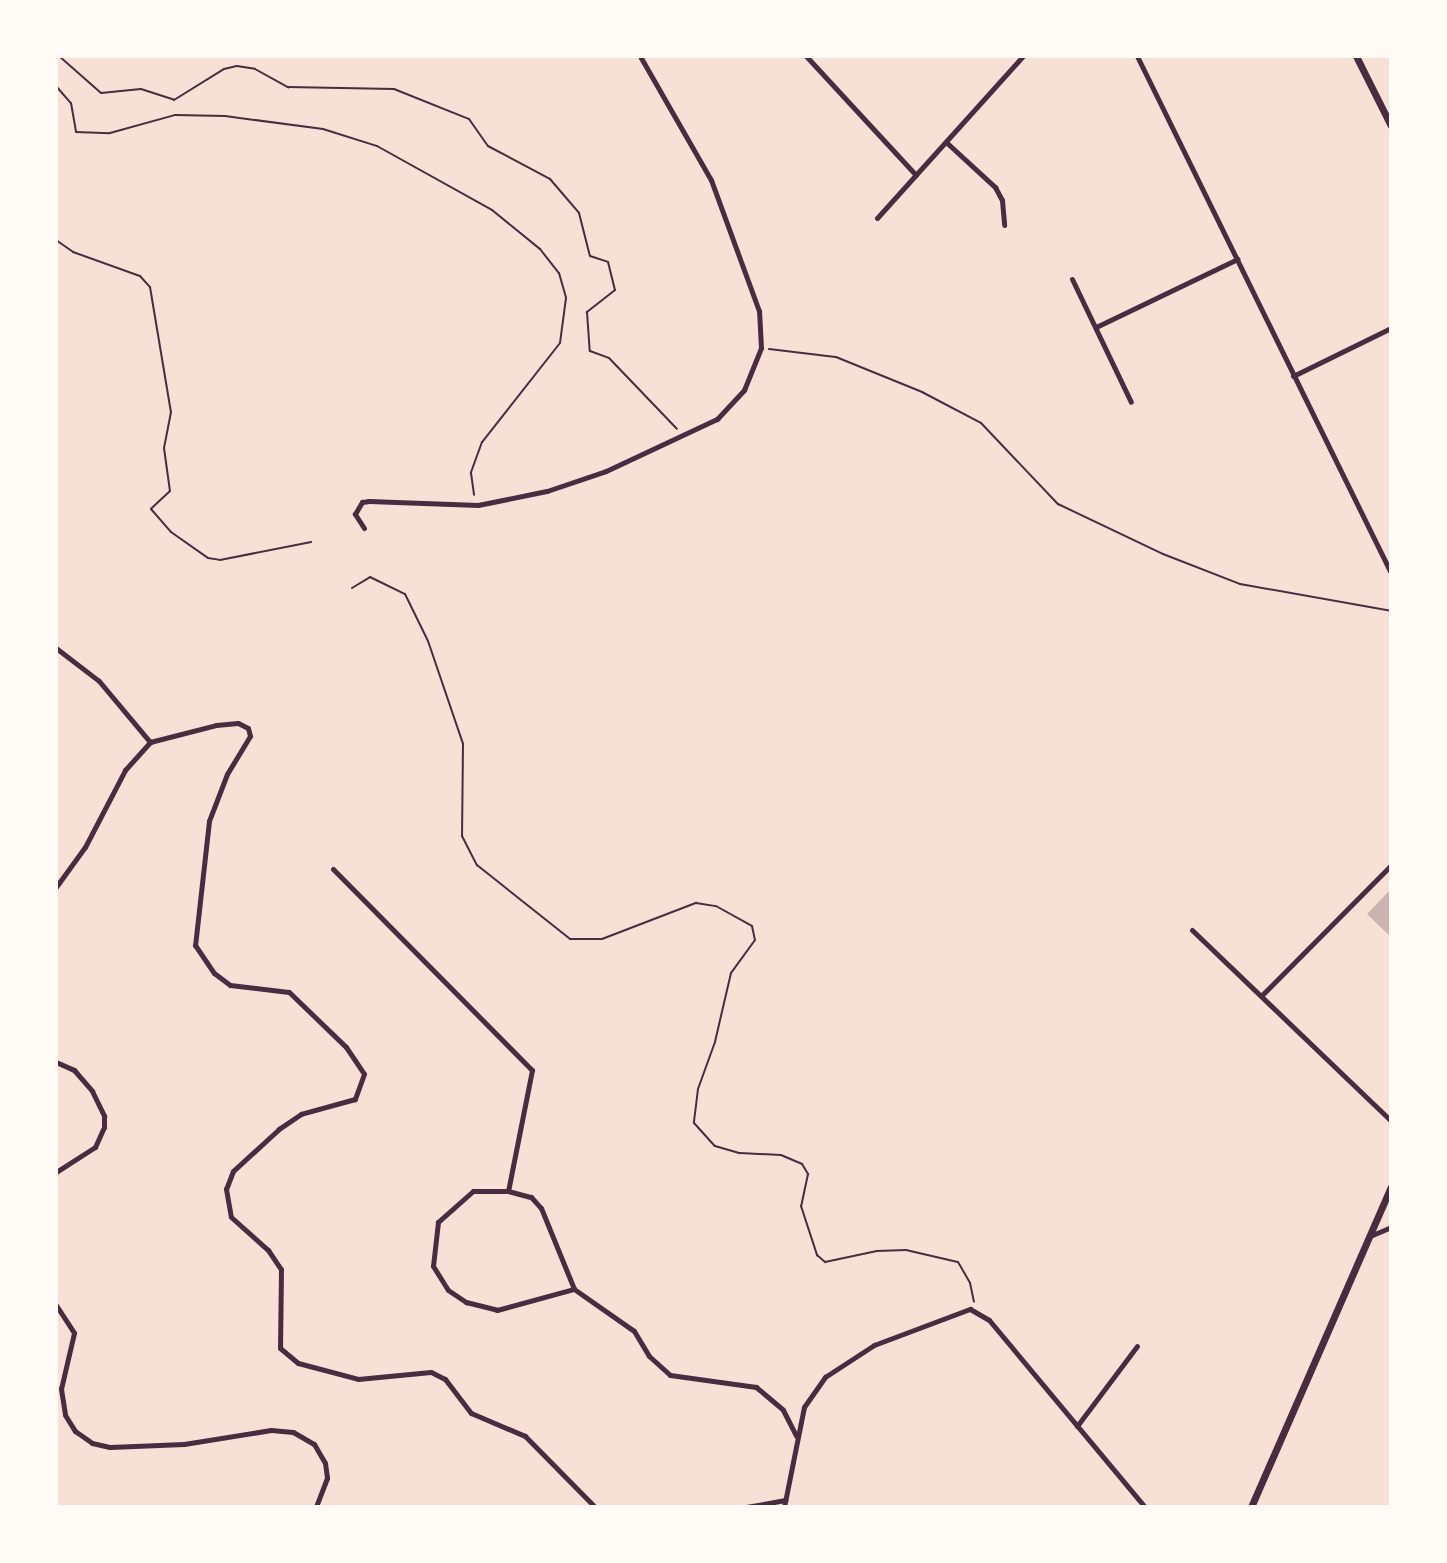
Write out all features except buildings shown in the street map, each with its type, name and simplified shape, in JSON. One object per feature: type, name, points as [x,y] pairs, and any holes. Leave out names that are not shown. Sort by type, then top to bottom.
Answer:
[{"type":"street","points":[[364,528],[355,514],[362,502],[369,500],[478,505],[586,478],[681,436],[730,409],[751,378],[761,348],[759,312],[711,180],[640,56]]},
{"type":"street","points":[[806,56],[916,175]]},
{"type":"street","points":[[877,218],[1023,56]]},
{"type":"street","points":[[1137,56],[1390,571]]},
{"type":"street","points":[[1356,56],[1391,126]]},
{"type":"street","points":[[946,142],[995,187],[1002,200],[1004,225]]},
{"type":"street","points":[[1096,327],[1237,260]]},
{"type":"street","points":[[1072,279],[1131,402]]},
{"type":"street","points":[[1293,376],[1391,328]]},
{"type":"street","points":[[58,649],[99,681],[150,742]]},
{"type":"street","points":[[56,887],[85,847],[125,770],[150,742],[208,726],[238,723],[248,728],[250,736],[227,774],[209,821],[195,945],[214,973],[230,985],[289,992],[346,1047],[364,1074],[355,1100],[301,1114],[279,1129],[237,1165],[226,1189],[231,1217],[268,1250],[281,1269],[281,1348],[298,1363],[358,1379],[430,1372],[445,1379],[471,1413],[525,1436],[596,1507]]},
{"type":"street","points":[[1262,995],[1391,865]]},
{"type":"street","points":[[333,869],[532,1070],[508,1191]]},
{"type":"street","points":[[1192,930],[1391,1121]]},
{"type":"street","points":[[56,1062],[74,1070],[92,1091],[104,1115],[95,1147],[56,1172]]},
{"type":"street","points":[[1251,1507],[1391,1187]]},
{"type":"street","points":[[574,1289],[497,1310],[466,1302],[448,1290],[433,1266],[438,1222],[473,1191],[508,1191],[531,1197],[541,1208],[574,1289],[634,1331],[649,1356],[670,1375],[756,1387],[783,1410],[796,1436]]},
{"type":"street","points":[[1370,1236],[1391,1227]]},
{"type":"street","points":[[56,1305],[74,1333],[61,1389],[65,1415],[75,1430],[92,1443],[110,1447],[184,1444],[271,1430],[293,1432],[314,1444],[325,1464],[327,1478],[316,1507]]},
{"type":"street","points":[[746,1507],[784,1503],[796,1436],[812,1391],[854,1354],[975,1310],[1145,1507]]},
{"type":"street","points":[[1077,1426],[1137,1346]]},
{"type":"street","points":[[650,1507],[680,1507]]},
{"type":"path","points":[[59,56],[101,93],[141,89],[173,100],[224,69],[237,66],[288,86],[394,89],[469,119],[488,146],[550,179],[579,213],[590,256],[608,262],[615,290],[587,312],[590,351],[609,358],[667,415],[681,436]]},
{"type":"path","points":[[56,86],[71,103],[76,132],[110,133],[162,117],[225,116],[323,129],[377,146],[492,210],[540,249],[559,273],[566,298],[564,325],[555,354],[482,443],[471,473],[470,487],[478,505]]},
{"type":"path","points":[[56,240],[73,252],[139,275],[150,287],[171,412],[164,448],[170,491],[151,509],[172,532],[208,558],[290,548],[311,542]]},
{"type":"path","points":[[761,348],[836,358],[922,392],[981,424],[1058,504],[1163,554],[1240,584],[1391,611]]},
{"type":"path","points":[[352,588],[370,577],[405,594],[428,640],[463,744],[462,836],[477,865],[570,939],[601,939],[696,903],[716,906],[752,926],[755,940],[731,973],[715,1042],[698,1089],[694,1124],[715,1146],[740,1153],[781,1155],[802,1164],[808,1174],[801,1206],[817,1255],[825,1262],[877,1251],[906,1250],[958,1262],[970,1283],[975,1310]]}]
